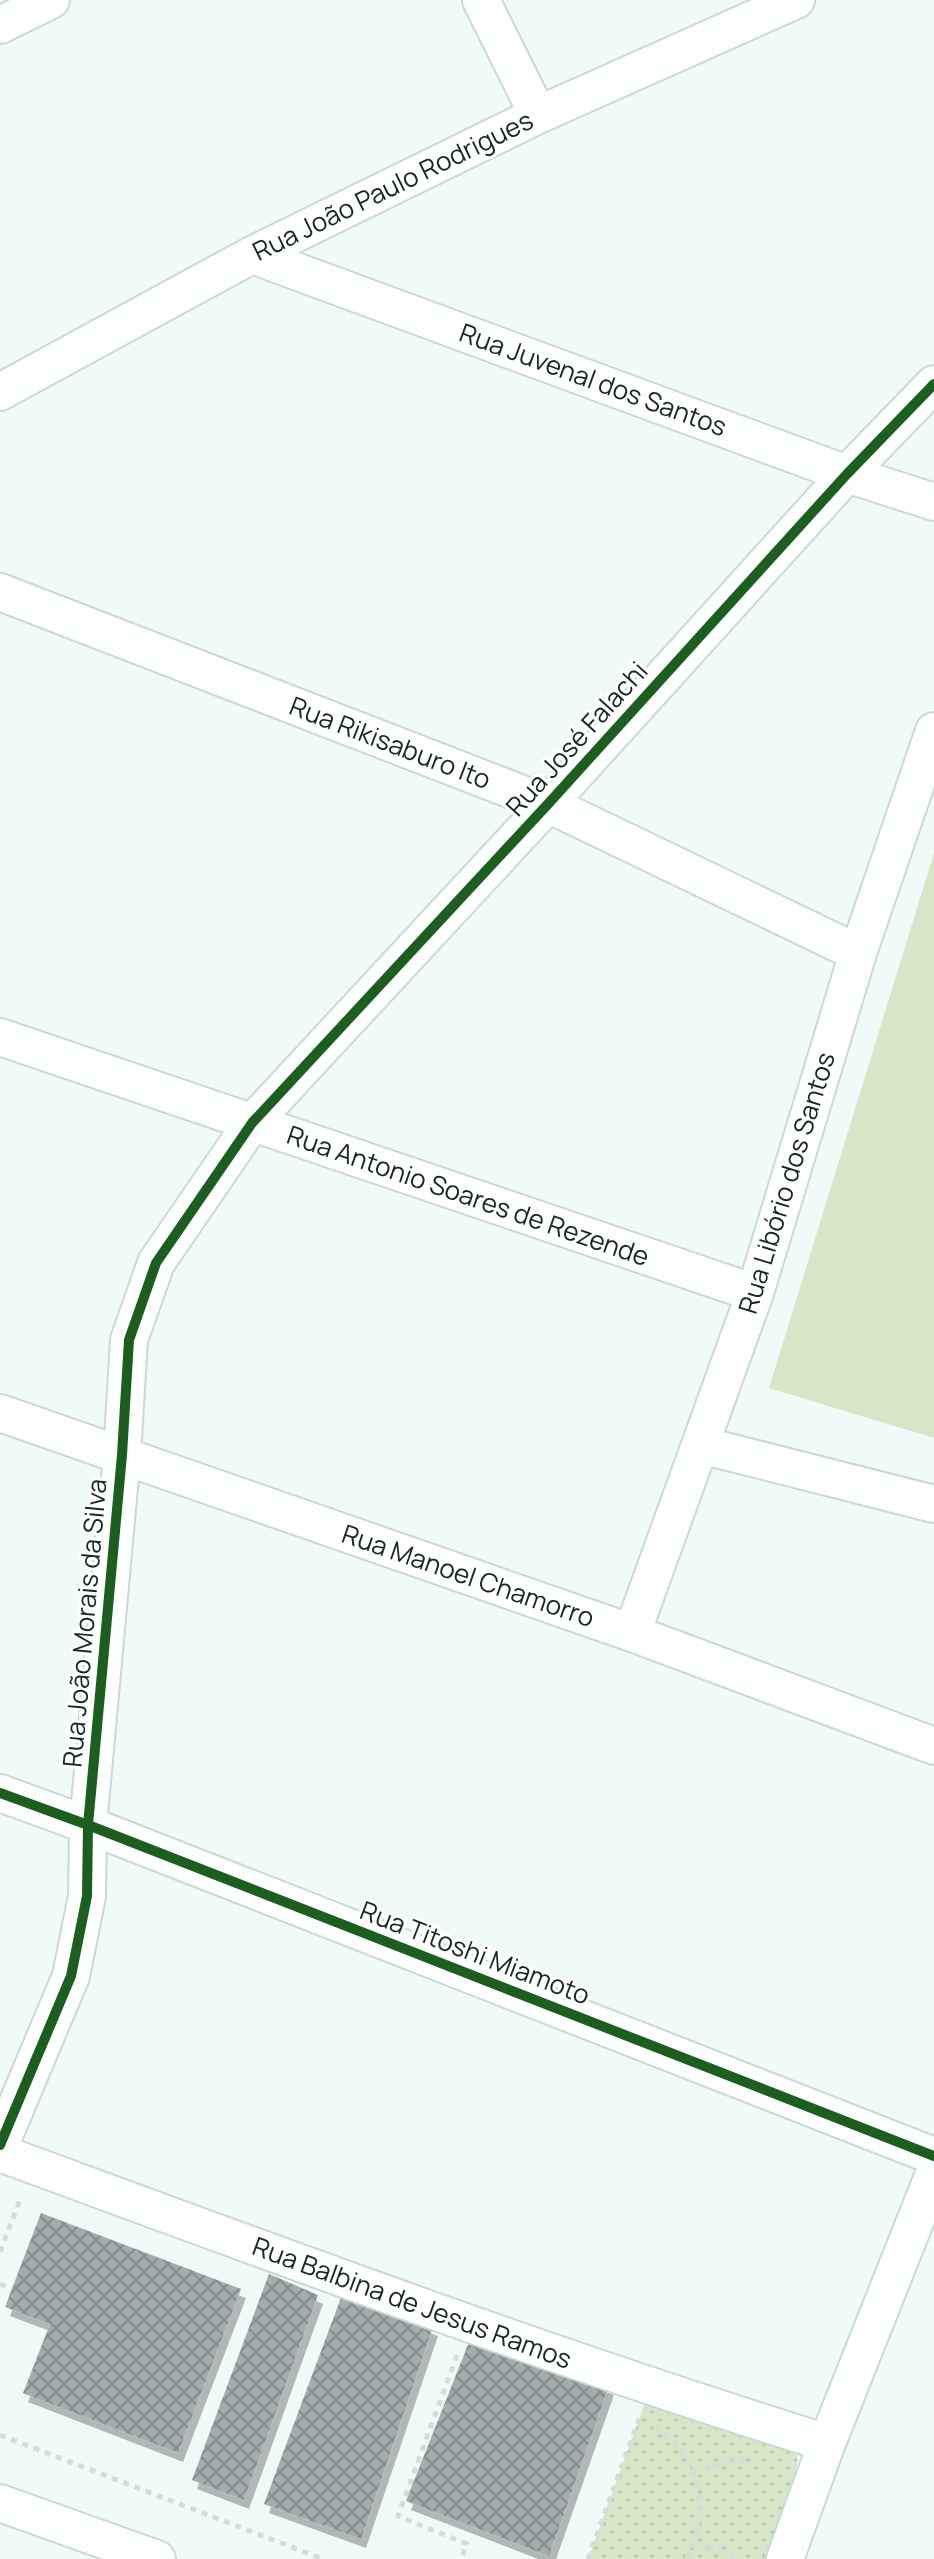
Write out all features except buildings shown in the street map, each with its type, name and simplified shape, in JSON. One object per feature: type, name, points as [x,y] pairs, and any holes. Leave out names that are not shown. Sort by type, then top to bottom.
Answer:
[{"type":"street","points":[[0,25],[51,0]]},
{"type":"street","points":[[481,0],[538,115]]},
{"type":"street","name":"Rua João Paulo Rodrigues","points":[[0,392],[252,255],[538,115],[796,0]]},
{"type":"street","name":"Rua Juvenal dos Santos","points":[[252,255],[847,474],[934,502]]},
{"type":"street","name":"Rua José Falachi","points":[[252,1123],[548,804],[847,474],[934,384]]},
{"type":"street","name":"Rua Rikisaburo Ito","points":[[0,592],[548,804],[858,953]]},
{"type":"street","name":"Rua Libório dos Santos","points":[[632,1633],[755,1293],[858,953],[934,731]]},
{"type":"street","name":"Rua Antonio Soares de Rezende","points":[[0,1037],[755,1293]]},
{"type":"street","name":"Rua João Morais da Silva","points":[[0,2145],[71,1976],[87,1896],[88,1825],[122,1455],[129,1340],[156,1263],[252,1123]]},
{"type":"street","name":"Rua Manoel Chamorro","points":[[0,1413],[632,1633],[934,1746]]},
{"type":"street","points":[[701,1445],[934,1504]]},
{"type":"street","name":"Rua Titoshi Miamoto","points":[[0,1793],[934,2156]]},
{"type":"street","name":"Rua Balbina de Jesus Ramos","points":[[0,2153],[469,2325],[646,2386],[827,2443]]},
{"type":"street","points":[[785,2559],[827,2443],[934,2174]]},
{"type":"street","points":[[0,2503],[157,2559]]},
{"type":"path","points":[[0,2252],[16,2210]]},
{"type":"path","points":[[0,2284],[12,2289]]},
{"type":"path","points":[[461,2559],[467,2544],[398,2516],[469,2325]]},
{"type":"path","points":[[588,2559],[638,2423],[658,2430],[692,2470],[700,2507],[696,2542],[686,2559]]},
{"type":"path","points":[[0,2435],[323,2559]]},
{"type":"path","points":[[692,2470],[752,2457]]},
{"type":"path","points":[[696,2542],[742,2559]]},
{"type":"green space","points":[[934,853],[934,1438],[769,1388]]},
{"type":"green space","points":[[647,2397],[797,2448],[794,2490],[776,2559],[588,2559]]},
{"type":"cycle path","points":[[0,2145],[71,1976],[87,1896],[88,1825],[122,1455],[129,1340],[156,1263],[252,1123],[548,804],[847,474],[934,384]]},
{"type":"cycle path","points":[[0,1793],[934,2156]]}]
